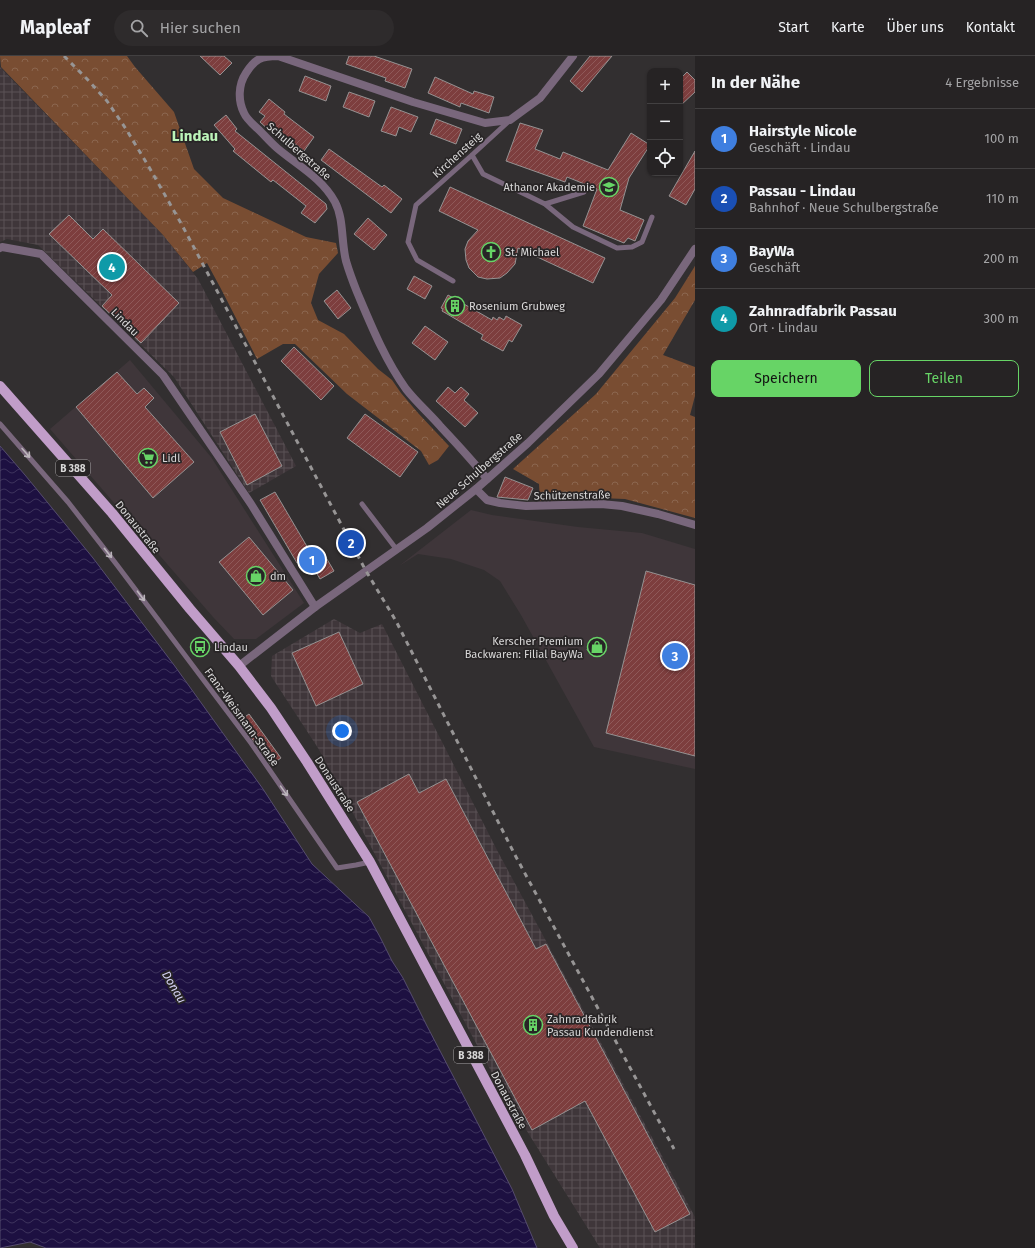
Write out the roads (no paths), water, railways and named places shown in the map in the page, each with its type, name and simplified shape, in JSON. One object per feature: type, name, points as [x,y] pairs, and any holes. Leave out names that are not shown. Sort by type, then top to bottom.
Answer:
[{"type":"main road","name":"Donaustraße","points":[[0,386],[112,513],[185,604],[239,666],[271,708],[370,862],[525,1155],[554,1216],[573,1248]]},
{"type":"street","name":"Schulbergstraße","points":[[487,479],[462,448],[407,390],[391,365],[374,332],[354,284],[346,260],[340,214],[336,204],[330,193],[318,180],[276,148],[244,114],[240,101],[242,78],[257,58],[278,56],[413,102],[485,123],[510,120],[540,98],[573,56]]},
{"type":"street","name":"Lindau","points":[[0,248],[2,247],[41,254],[163,375],[251,504],[316,607]]},
{"type":"street","name":"Neue Schulbergstraße","points":[[239,666],[316,607],[427,528],[476,489],[528,443],[599,374],[661,300],[695,249]]},
{"type":"street","name":"Schützenstraße","points":[[476,489],[487,500],[500,503],[526,506],[601,504],[622,506],[658,514],[695,525]]},
{"type":"lane","name":"Kirchensteig","points":[[453,281],[417,260],[408,242],[416,205],[510,120]]},
{"type":"lane","points":[[472,155],[483,174],[545,204],[573,227],[617,248],[632,247],[642,242],[652,216]]},
{"type":"lane","points":[[545,204],[584,192]]},
{"type":"lane","name":"Franz-Weismann-Straße","points":[[0,424],[68,502],[117,565],[251,743],[337,868],[370,862]]},
{"type":"lane","points":[[362,504],[397,550]]},
{"type":"water","name":"Donau","points":[[0,446],[93,558],[174,665],[263,789],[312,864],[369,917],[392,961],[403,978],[512,1189],[537,1248],[46,1248],[30,1242],[0,1248]]},
{"type":"railway","points":[[64,56],[107,101],[149,167],[182,225],[366,571],[396,621],[515,855],[674,1149]]},
{"type":"place","name":"Athanor Akademie","points":[[609,187]]},
{"type":"place","name":"St. Michael","points":[[491,252]]},
{"type":"place","name":"Zahnradfabrik Passau","points":[[112,267]]},
{"type":"place","name":"Rosenium Grubweg","points":[[455,306]]},
{"type":"place","name":"Lidl","points":[[148,458]]},
{"type":"place","name":"Passau - Lindau","points":[[351,543]]},
{"type":"place","name":"Hairstyle Nicole","points":[[312,560]]},
{"type":"place","name":"dm","points":[[256,576]]},
{"type":"place","name":"Lindau","points":[[200,647]]},
{"type":"place","name":"Kerscher Premium Backwaren: Filial BayWa","points":[[597,647]]},
{"type":"place","name":"BayWa","points":[[675,656]]},
{"type":"place","name":"Zahnradfabrik Passau Kundendienst","points":[[533,1025]]},
{"type":"district","name":"Lindau","points":[[195,136]]}]
